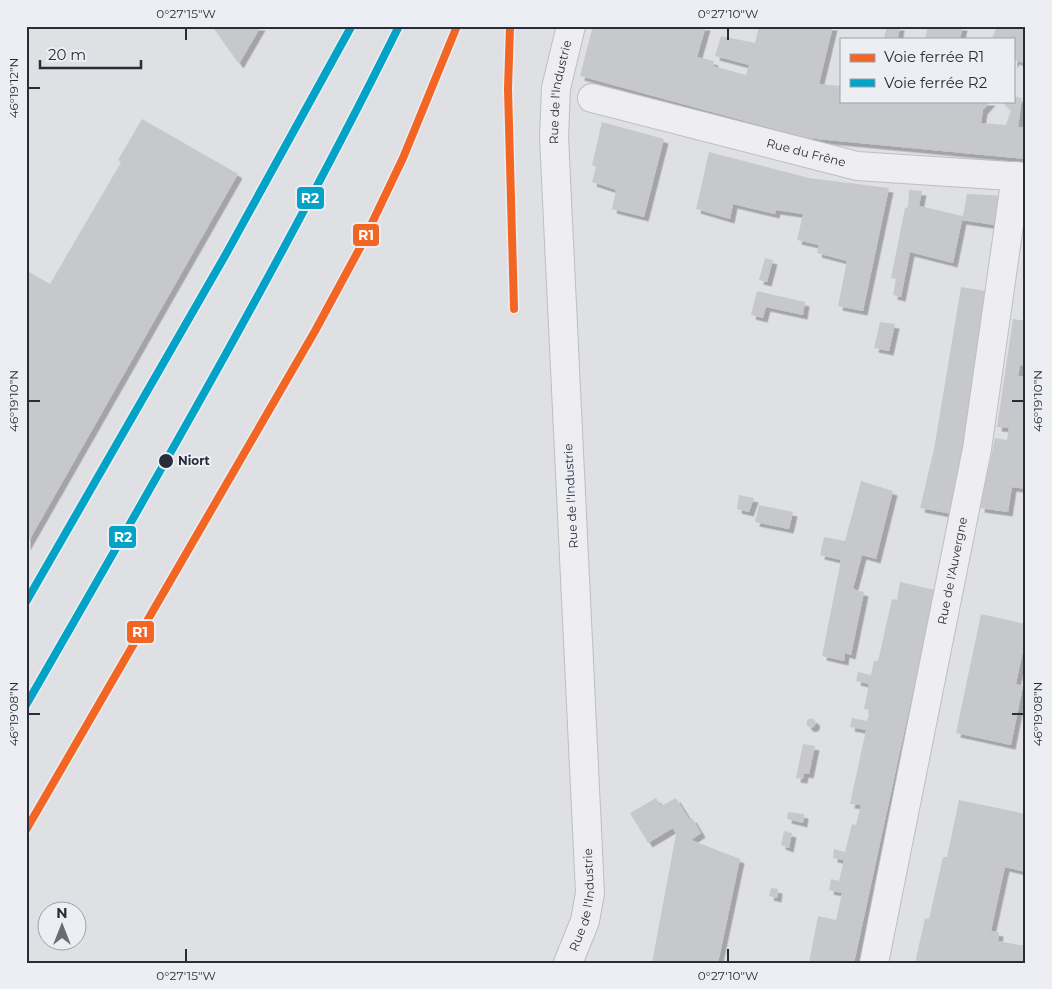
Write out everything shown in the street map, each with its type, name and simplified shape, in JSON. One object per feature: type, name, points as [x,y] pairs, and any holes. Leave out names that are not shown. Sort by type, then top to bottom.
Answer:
[{"type":"street","name":"Rue de l'Industrie","points":[[568,963],[585,921],[590,893],[554,137],[556,88],[571,26]]},
{"type":"street","name":"Rue du Frêne","points":[[592,98],[857,166],[1021,176]]},
{"type":"street","name":"Rue de l'Auvergne","points":[[874,963],[977,449],[1021,176]]},
{"type":"building","points":[[212,26],[261,26],[239,64]]},
{"type":"building","points":[[593,26],[706,26],[697,57],[714,61],[713,66],[746,75],[749,65],[715,56],[721,36],[755,43],[759,26],[833,26],[819,84],[840,86],[840,102],[990,102],[983,110],[981,123],[1006,125],[1011,110],[1002,102],[1014,102],[1014,96],[1022,98],[1018,127],[1023,127],[1026,119],[1026,159],[807,138],[580,76]]},
{"type":"building","points":[[887,26],[900,26],[898,38],[884,38]]},
{"type":"building","points":[[928,26],[963,26],[960,38],[925,38]]},
{"type":"building","points":[[997,26],[1026,26],[1026,64],[1015,60],[1014,62],[1014,38],[992,38]]},
{"type":"building","points":[[142,119],[238,174],[26,546],[26,270],[50,284],[120,164],[121,162],[118,160]]},
{"type":"building","points":[[602,122],[664,139],[644,217],[612,209],[616,190],[592,182],[596,167],[592,165]]},
{"type":"building","points":[[709,152],[809,178],[889,188],[863,311],[838,306],[847,261],[817,253],[819,245],[797,240],[803,214],[776,210],[775,214],[733,204],[730,219],[696,209]]},
{"type":"building","points":[[909,190],[922,191],[919,206],[963,216],[967,194],[1005,196],[1001,226],[962,220],[953,263],[910,252],[901,297],[893,295],[896,279],[891,278],[905,208],[908,207]]},
{"type":"building","points":[[765,258],[773,260],[767,282],[759,280]]},
{"type":"building","points":[[961,287],[992,292],[952,514],[920,508],[934,449]]},
{"type":"building","points":[[757,291],[805,302],[803,315],[766,307],[763,318],[751,315]]},
{"type":"building","points":[[1013,319],[1026,321],[1026,366],[1020,365],[1018,376],[1026,377],[1026,489],[1012,487],[1008,512],[980,508],[995,438],[1007,440],[1009,428],[997,427]]},
{"type":"building","points":[[880,322],[895,324],[889,351],[874,348]]},
{"type":"building","points":[[861,481],[893,491],[876,559],[862,555],[853,589],[864,592],[851,655],[845,653],[844,661],[822,656],[841,560],[820,555],[824,537],[845,541]]},
{"type":"building","points":[[739,495],[754,498],[749,512],[737,509]]},
{"type":"building","points":[[759,505],[793,512],[789,529],[755,522]]},
{"type":"building","points":[[900,582],[935,590],[854,963],[809,963],[818,916],[836,920],[842,893],[829,890],[831,879],[839,881],[844,860],[833,858],[834,849],[845,852],[852,824],[856,825],[861,805],[850,804],[866,730],[850,727],[852,718],[867,721],[870,710],[864,709],[869,684],[856,681],[858,672],[871,675],[874,661],[878,661],[892,599],[897,600]]},
{"type":"building","points":[[981,614],[1026,624],[1026,651],[1023,650],[1016,684],[1023,686],[1011,745],[956,733]]},
{"type":"building","points":[[811,718],[816,723],[811,728],[806,723]]},
{"type":"building","points":[[803,744],[815,746],[809,774],[804,773],[803,779],[796,778]]},
{"type":"building","points":[[656,798],[661,806],[676,798],[689,819],[692,818],[701,833],[691,840],[740,859],[718,963],[652,963],[676,834],[673,828],[648,843],[630,813]]},
{"type":"building","points":[[959,800],[1026,814],[1026,872],[1005,867],[991,931],[999,932],[998,941],[1025,946],[1026,963],[915,963],[925,918],[929,919],[943,857],[947,857]]},
{"type":"building","points":[[788,812],[804,814],[803,823],[787,819]]},
{"type":"building","points":[[784,831],[792,833],[789,848],[781,845]]},
{"type":"building","points":[[771,888],[778,889],[777,898],[769,896]]},
{"type":"railway","points":[[510,26],[508,89],[514,309]]},
{"type":"rail line","name":"R2","points":[[26,705],[218,369],[355,113],[399,26]]},
{"type":"rail line","name":"R1","points":[[26,830],[315,331],[361,246],[403,158],[457,26]]},
{"type":"rail line","name":"R1","points":[[510,26],[508,89],[514,309]]},
{"type":"rail line","name":"R2","points":[[26,602],[226,254],[351,27]]},
{"type":"place","name":"Niort","points":[[166,461]]}]
